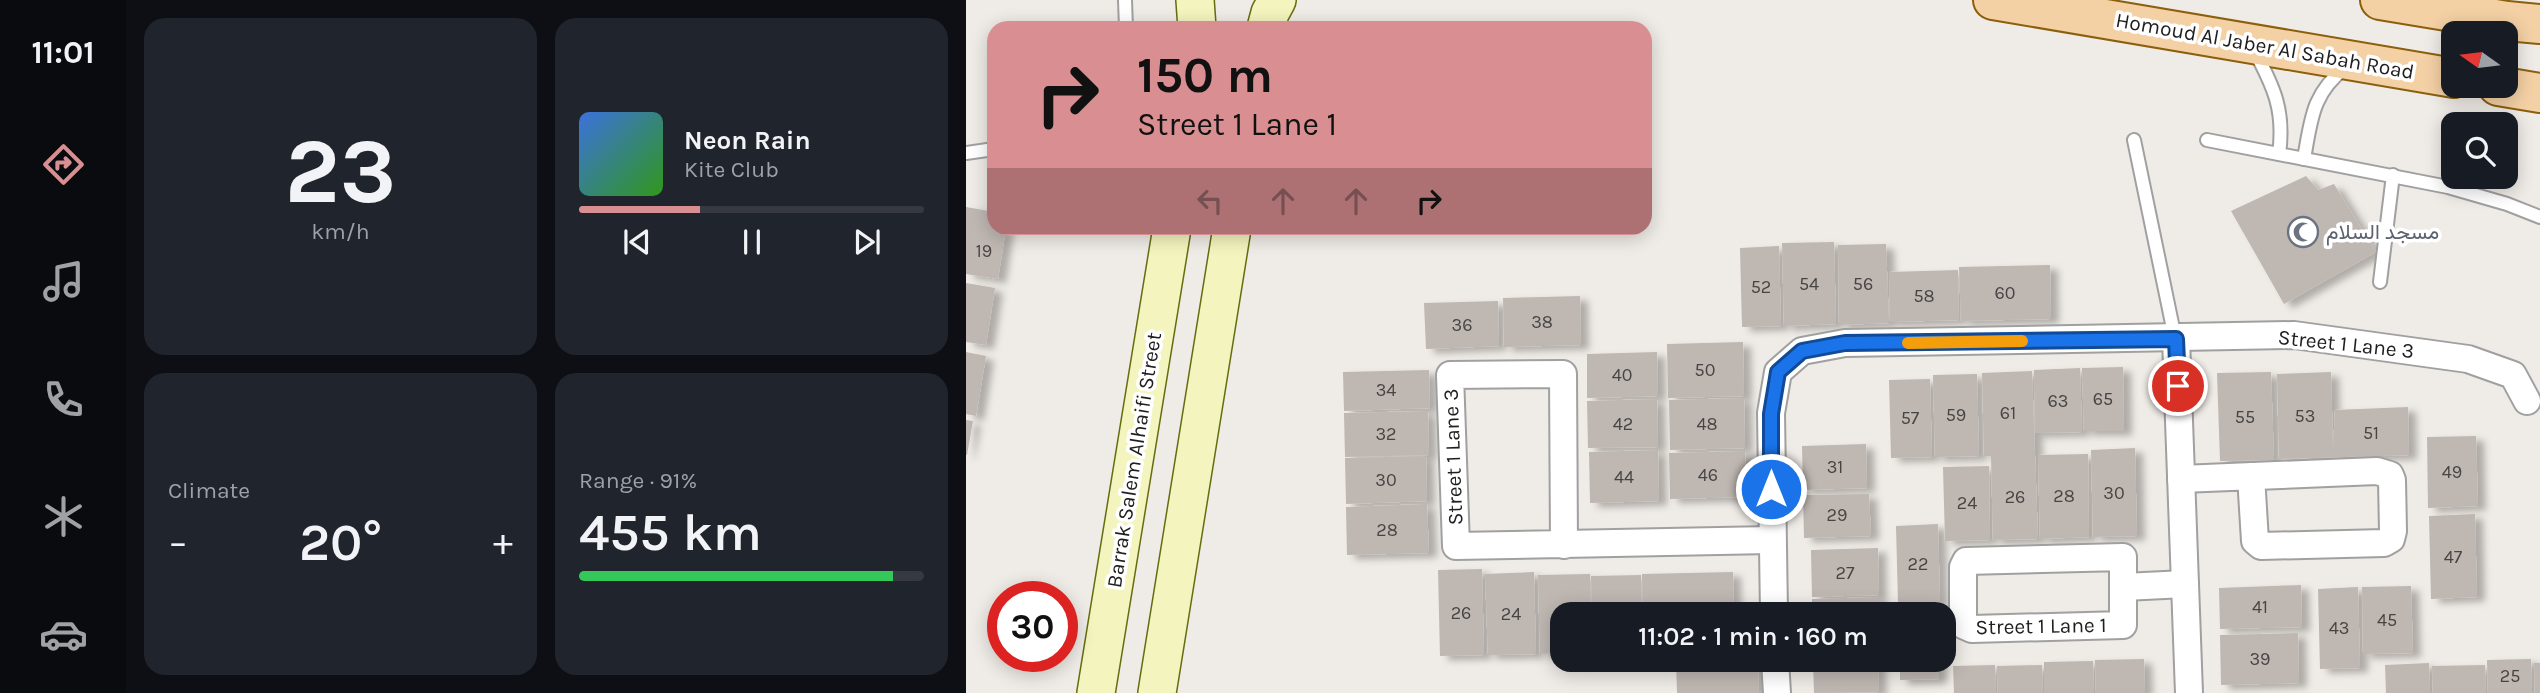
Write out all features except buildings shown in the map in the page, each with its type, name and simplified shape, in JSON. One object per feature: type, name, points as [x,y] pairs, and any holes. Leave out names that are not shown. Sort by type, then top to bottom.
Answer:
[{"type":"main road","points":[[1195,0],[1196,21]]},
{"type":"main road","points":[[1268,21],[1277,0]]},
{"type":"main road","name":"Homoud Al Jaber Al Sabah Road","points":[[1993,0],[2441,76]]},
{"type":"main road","points":[[2380,0],[2432,5],[2517,19]]},
{"type":"main road","points":[[2518,89],[2540,93]]},
{"type":"main road","name":"Barrak Salem Alhaifi Street","points":[[1096,693],[1171,235]]},
{"type":"main road","points":[[1157,693],[1231,235]]},
{"type":"main road","points":[[1157,316],[1199,317],[1215,336]]},
{"type":"street","name":"Street 1 Lane 3","points":[[1774,602],[1771,414],[1778,372],[1802,351],[1845,343],[2294,335],[2468,359],[2513,375],[2527,401]]},
{"type":"street","points":[[2176,339],[2189,693]]},
{"type":"street","name":"Street 1 Lane 3","points":[[1564,545],[1563,374],[1450,375],[1456,546],[1564,545],[1771,540]]},
{"type":"street","points":[[2181,479],[2251,476],[2384,471],[2392,480],[2391,539],[2384,543],[2261,546],[2255,541],[2251,476]]},
{"type":"street","name":"Street 1 Lane 1","points":[[2121,557],[2124,587],[2123,625],[1972,629],[1963,625],[1962,567],[1969,560],[2121,557]]},
{"type":"street","name":"Street 1 Lane 1","points":[[2124,587],[2185,584]]},
{"type":"street","points":[[1776,672],[1777,693]]},
{"type":"lane","points":[[1125,0],[1126,21]]},
{"type":"lane","points":[[2250,43],[2268,76],[2278,104],[2281,133],[2279,154]]},
{"type":"lane","points":[[2304,159],[2312,112],[2317,101],[2330,82],[2354,61]]},
{"type":"lane","points":[[2134,140],[2176,339]]},
{"type":"lane","points":[[2207,141],[2393,175],[2478,195],[2540,217]]},
{"type":"lane","points":[[966,153],[987,150]]},
{"type":"lane","points":[[2379,282],[2393,175]]},
{"type":"slow traffic","points":[[1908,343],[2022,341]]},
{"type":"place","name":"مسجد السلام","points":[[2303,232]]},
{"type":"route","points":[[1771,489],[1771,414],[1778,372],[1802,351],[1845,343],[2176,339],[2178,386]]}]
